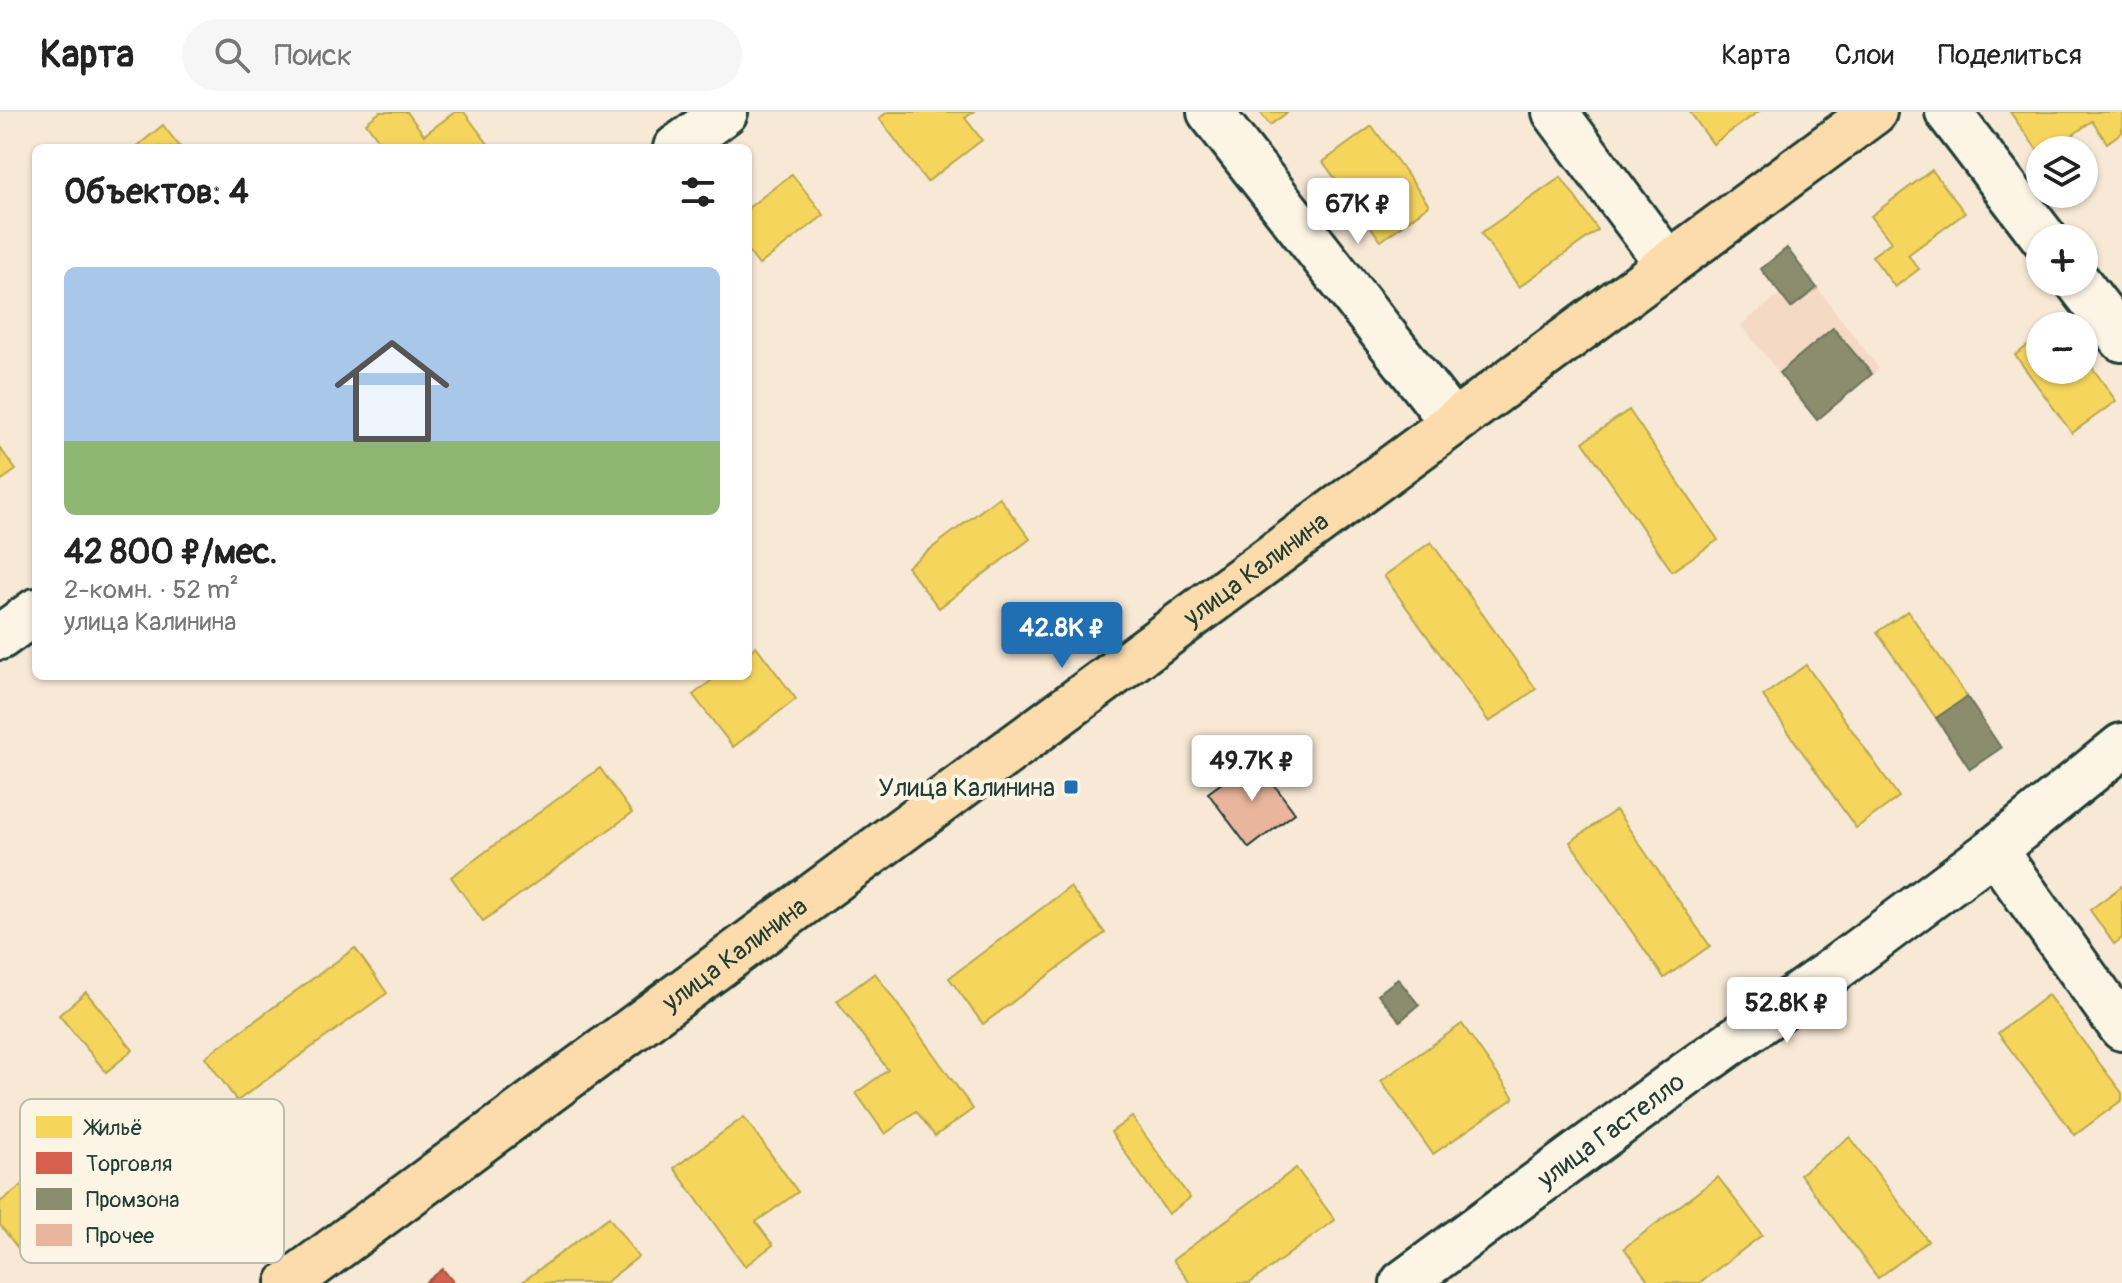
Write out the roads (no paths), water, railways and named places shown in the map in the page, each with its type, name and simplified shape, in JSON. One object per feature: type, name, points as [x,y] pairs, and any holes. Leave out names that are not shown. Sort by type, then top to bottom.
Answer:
[{"type":"main road","name":"улица Калинина","points":[[289,1283],[1874,112]]},
{"type":"street","points":[[681,144],[725,112]]},
{"type":"street","points":[[1210,112],[1453,423]]},
{"type":"street","points":[[1555,112],[1668,264]]},
{"type":"street","points":[[1948,112],[2033,224]]},
{"type":"street","points":[[2089,296],[2122,339]]},
{"type":"street","points":[[0,637],[32,614]]},
{"type":"street","name":"улица Гастелло","points":[[1403,1283],[1828,974],[1994,850],[2122,746]]},
{"type":"street","points":[[1994,850],[2122,1028]]},
{"type":"place","name":"Улица Калинина","points":[[1071,787]]}]
